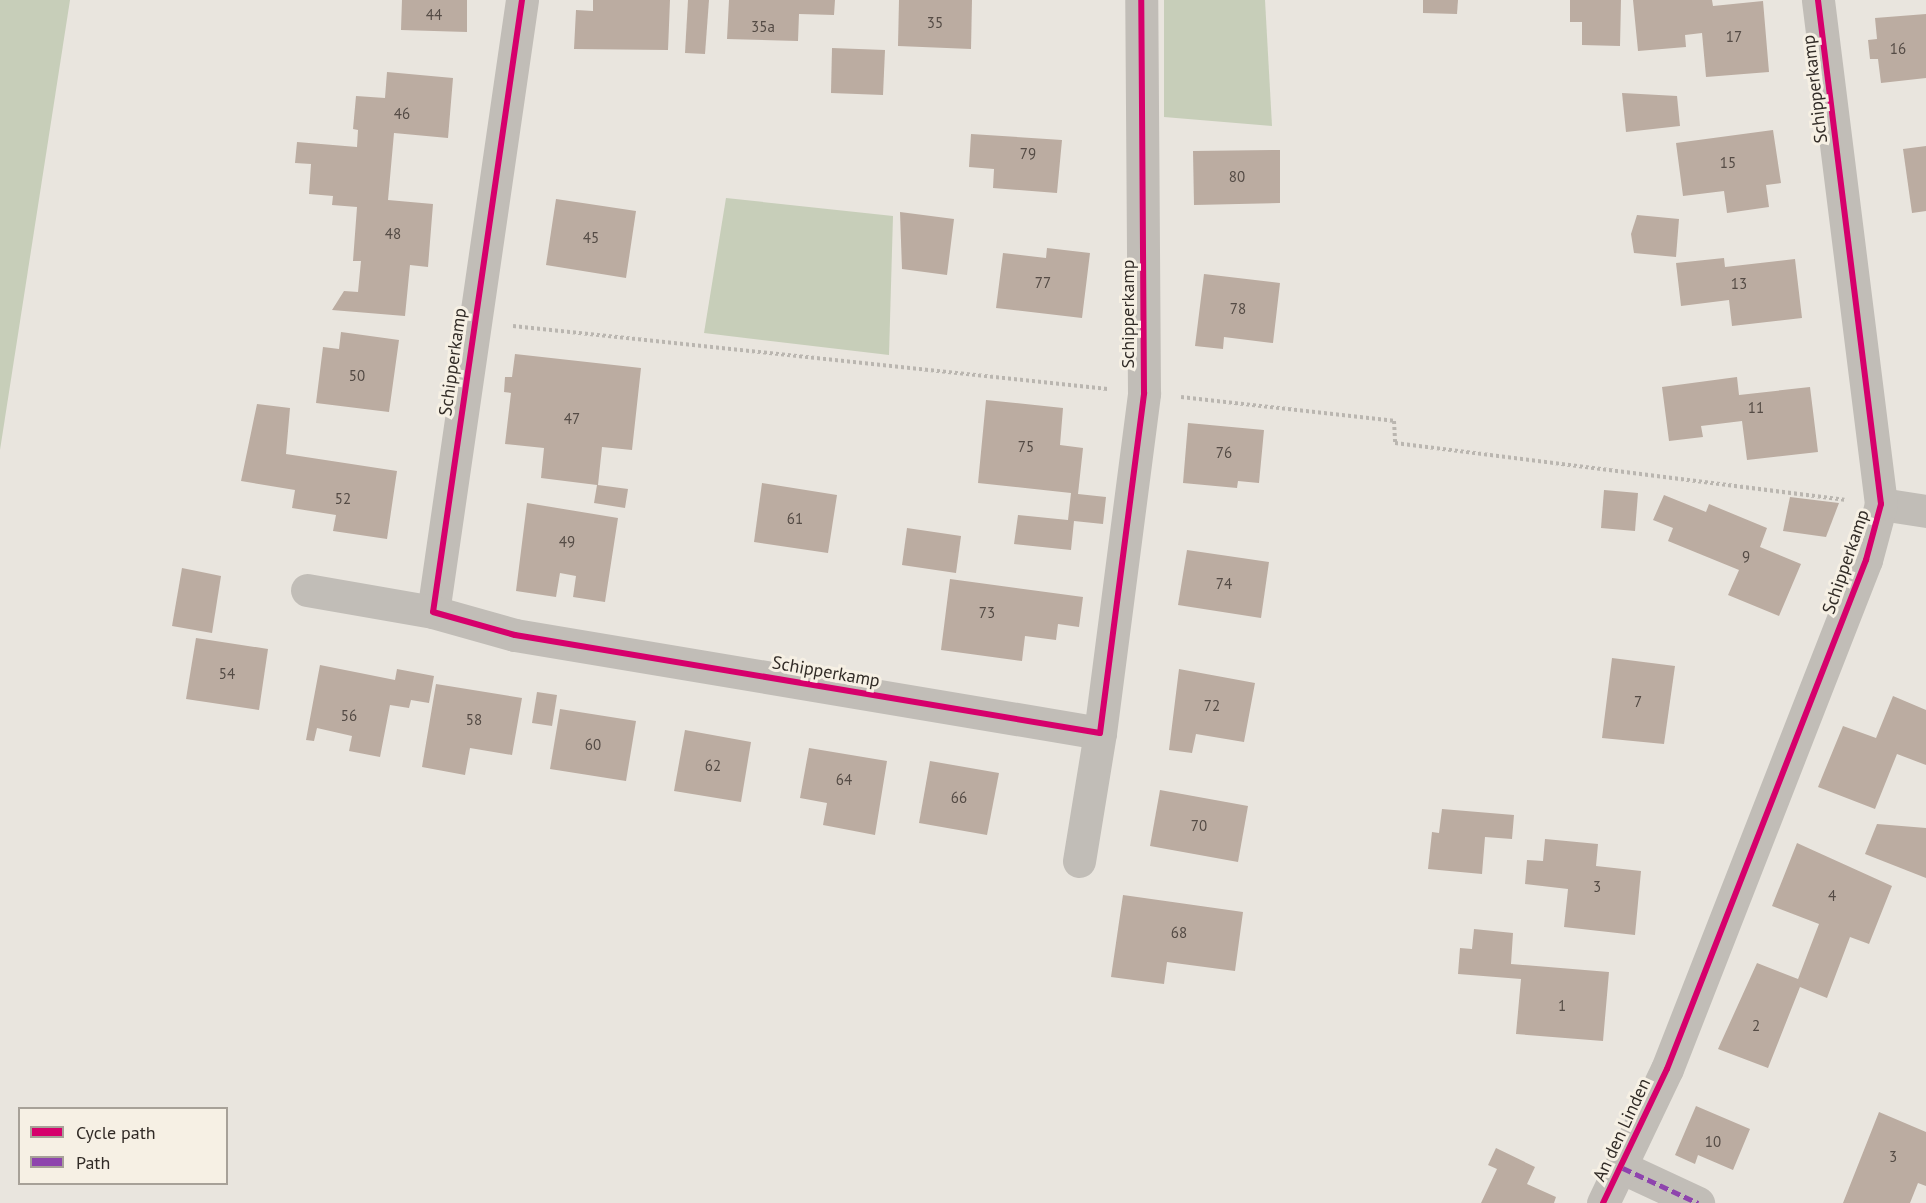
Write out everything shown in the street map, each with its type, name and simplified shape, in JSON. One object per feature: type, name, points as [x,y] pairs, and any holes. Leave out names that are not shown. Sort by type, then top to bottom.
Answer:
[{"type":"street","name":"Schipperkamp","points":[[433,612],[522,0]]},
{"type":"street","name":"Schipperkamp","points":[[1079,861],[1100,733],[1144,393],[1141,0]]},
{"type":"street","name":"Schipperkamp","points":[[1667,1069],[1866,560],[1881,504],[1818,0]]},
{"type":"street","name":"Schipperkamp","points":[[1881,504],[1926,511]]},
{"type":"street","name":"Schipperkamp","points":[[307,590],[433,612],[515,635],[1100,733]]},
{"type":"street","name":"An den Linden","points":[[1603,1203],[1623,1168],[1667,1069]]},
{"type":"street","points":[[1623,1168],[1698,1203]]},
{"type":"green space","points":[[0,0],[70,0],[0,450]]},
{"type":"green space","points":[[1164,0],[1265,0],[1272,126],[1164,117]]},
{"type":"green space","points":[[726,198],[893,216],[889,355],[704,333]]},
{"type":"building","points":[[402,0],[467,0],[467,32],[401,30]]},
{"type":"building","points":[[593,0],[670,0],[668,50],[574,49],[576,10],[593,11]]},
{"type":"building","points":[[688,0],[709,0],[705,54],[685,53]]},
{"type":"building","points":[[729,0],[835,0],[834,15],[799,14],[798,41],[727,39]]},
{"type":"building","points":[[899,0],[972,0],[971,49],[898,46]]},
{"type":"building","points":[[1423,0],[1458,0],[1457,14],[1423,13]]},
{"type":"building","points":[[1570,0],[1621,0],[1620,46],[1582,45],[1582,22],[1570,22]]},
{"type":"building","points":[[1633,0],[1712,0],[1713,6],[1763,1],[1769,72],[1706,77],[1702,33],[1685,35],[1686,47],[1638,51]]},
{"type":"building","points":[[1926,14],[1926,78],[1881,83],[1878,59],[1870,59],[1868,40],[1877,39],[1875,18]]},
{"type":"building","points":[[832,48],[885,50],[883,95],[831,93]]},
{"type":"building","points":[[387,72],[453,78],[448,138],[394,133],[388,200],[433,204],[428,267],[410,265],[405,316],[332,310],[344,291],[358,292],[361,261],[353,261],[357,207],[332,205],[333,196],[309,194],[311,164],[295,163],[297,142],[357,147],[358,130],[353,129],[356,96],[385,98]]},
{"type":"building","points":[[1622,93],[1677,96],[1680,126],[1626,132]]},
{"type":"building","points":[[1773,130],[1781,183],[1766,185],[1769,207],[1727,213],[1724,191],[1683,196],[1676,143]]},
{"type":"building","points":[[971,134],[1062,140],[1057,193],[993,188],[994,169],[969,167]]},
{"type":"building","points":[[1926,146],[1926,211],[1912,213],[1903,149]]},
{"type":"building","points":[[1280,150],[1280,203],[1194,205],[1193,151]]},
{"type":"building","points":[[556,199],[636,211],[626,278],[546,265]]},
{"type":"building","points":[[900,212],[954,219],[947,275],[902,269]]},
{"type":"building","points":[[1637,215],[1679,219],[1676,257],[1634,253],[1631,234]]},
{"type":"building","points":[[1047,248],[1090,253],[1082,318],[996,308],[1003,253],[1046,258]]},
{"type":"building","points":[[1724,258],[1725,267],[1795,259],[1802,318],[1732,326],[1729,300],[1681,306],[1676,263]]},
{"type":"building","points":[[1204,274],[1280,283],[1273,343],[1224,337],[1223,349],[1195,346]]},
{"type":"building","points":[[341,332],[399,340],[389,412],[316,403],[323,347],[339,349]]},
{"type":"building","points":[[515,354],[641,368],[632,450],[602,447],[598,485],[628,489],[625,508],[594,503],[597,485],[541,478],[544,448],[505,444],[511,393],[504,392],[505,377],[512,377]]},
{"type":"building","points":[[1737,377],[1739,395],[1810,387],[1818,452],[1747,460],[1742,421],[1701,426],[1703,437],[1669,441],[1662,387]]},
{"type":"building","points":[[986,400],[1063,408],[1060,445],[1083,448],[1078,494],[1106,497],[1103,524],[1074,521],[1071,550],[1014,544],[1018,515],[1068,520],[1071,493],[978,483]]},
{"type":"building","points":[[257,404],[290,408],[286,454],[397,471],[387,539],[333,531],[336,515],[292,508],[295,490],[241,481]]},
{"type":"building","points":[[1188,423],[1264,430],[1259,483],[1238,481],[1237,488],[1183,483]]},
{"type":"building","points":[[762,483],[837,495],[828,553],[754,542]]},
{"type":"building","points":[[1604,490],[1638,493],[1635,531],[1601,528]]},
{"type":"building","points":[[1664,495],[1706,512],[1709,504],[1767,528],[1760,547],[1801,564],[1779,616],[1728,595],[1739,570],[1668,541],[1673,528],[1653,520]]},
{"type":"building","points":[[1790,497],[1839,503],[1826,537],[1783,531]]},
{"type":"building","points":[[527,503],[618,518],[605,602],[573,597],[576,576],[560,573],[556,597],[516,591]]},
{"type":"building","points":[[907,528],[961,536],[956,573],[902,565]]},
{"type":"building","points":[[1187,550],[1269,562],[1261,618],[1178,605]]},
{"type":"building","points":[[182,568],[221,576],[212,633],[172,626]]},
{"type":"building","points":[[950,579],[1083,597],[1079,627],[1058,624],[1056,640],[1025,636],[1022,661],[941,650]]},
{"type":"building","points":[[196,638],[268,649],[259,710],[186,699]]},
{"type":"building","points":[[1612,658],[1675,666],[1664,744],[1602,738]]},
{"type":"building","points":[[320,665],[395,680],[397,669],[434,676],[429,703],[411,700],[409,708],[390,705],[380,757],[349,751],[352,736],[317,728],[314,741],[306,740]]},
{"type":"building","points":[[1179,669],[1255,683],[1244,742],[1196,734],[1192,753],[1169,750]]},
{"type":"building","points":[[436,684],[522,698],[512,755],[470,748],[465,775],[422,767]]},
{"type":"building","points":[[537,692],[557,695],[552,726],[532,723]]},
{"type":"building","points":[[1893,696],[1926,710],[1926,765],[1897,754],[1875,809],[1818,787],[1843,726],[1876,738]]},
{"type":"building","points":[[560,709],[636,721],[626,781],[550,769]]},
{"type":"building","points":[[685,730],[751,742],[741,802],[674,791]]},
{"type":"building","points":[[809,748],[887,761],[875,835],[823,825],[827,803],[800,798]]},
{"type":"building","points":[[930,761],[999,773],[987,835],[919,823]]},
{"type":"building","points":[[1160,790],[1248,806],[1238,862],[1150,846]]},
{"type":"building","points":[[1442,809],[1514,815],[1512,839],[1485,837],[1482,874],[1428,869],[1432,832],[1439,833]]},
{"type":"building","points":[[1877,824],[1926,828],[1926,878],[1865,854]]},
{"type":"building","points":[[1545,839],[1598,844],[1596,866],[1641,871],[1635,935],[1564,927],[1568,889],[1525,884],[1527,860],[1543,861]]},
{"type":"building","points":[[1797,843],[1892,886],[1869,944],[1850,937],[1827,998],[1800,987],[1768,1068],[1718,1049],[1757,963],[1798,979],[1819,924],[1772,906]]},
{"type":"building","points":[[1123,895],[1243,912],[1235,971],[1167,962],[1164,984],[1111,977]]},
{"type":"building","points":[[1474,929],[1513,933],[1511,964],[1609,972],[1603,1041],[1516,1034],[1521,979],[1458,974],[1460,948],[1472,949]]},
{"type":"building","points":[[1696,1106],[1750,1129],[1733,1170],[1698,1155],[1695,1164],[1675,1155]]},
{"type":"building","points":[[1879,1112],[1926,1132],[1926,1186],[1918,1183],[1910,1203],[1843,1203]]},
{"type":"building","points":[[1496,1148],[1535,1167],[1527,1184],[1556,1197],[1554,1203],[1481,1203],[1497,1169],[1488,1165]]},
{"type":"marked path","points":[[1623,1168],[1698,1203]]},
{"type":"cycle path","points":[[522,0],[433,612],[515,635],[1100,733],[1144,393],[1141,0]]},
{"type":"cycle path","points":[[1603,1203],[1667,1069],[1866,560],[1881,504],[1818,0]]}]
